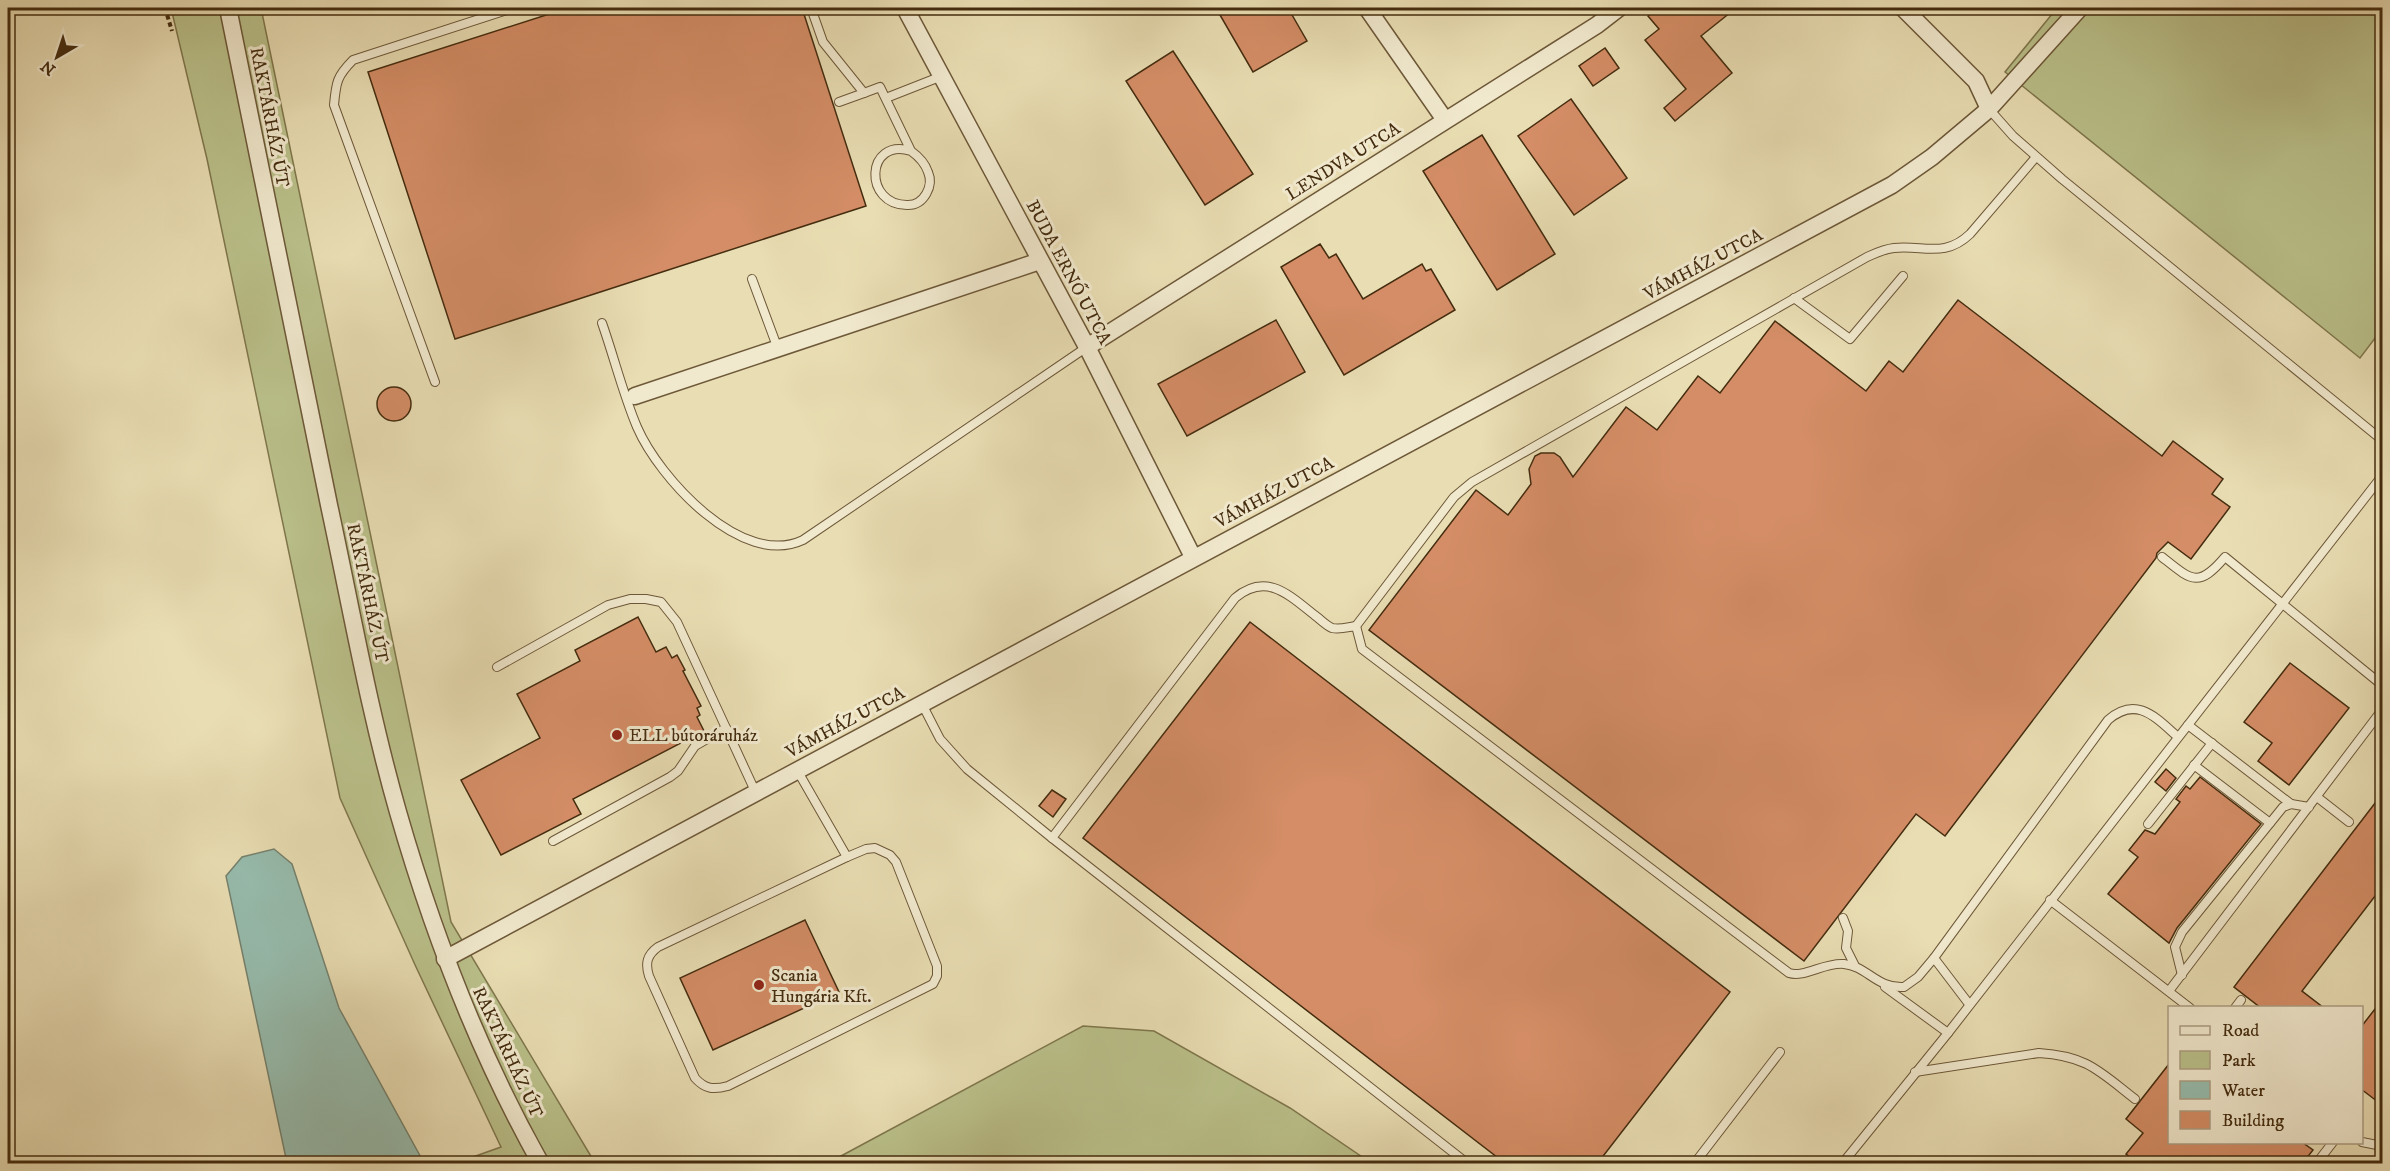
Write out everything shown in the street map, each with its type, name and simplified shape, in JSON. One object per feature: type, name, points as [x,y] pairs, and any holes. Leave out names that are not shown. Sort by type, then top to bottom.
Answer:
[{"type":"street","name":"RAKTÁRHÁZ ÚT","points":[[228,8],[362,662],[397,809],[422,891],[465,1011],[541,1164]]},
{"type":"street","name":"BUDA ERNŐ UTCA","points":[[905,8],[1087,347],[1193,557]]},
{"type":"street","points":[[1367,8],[1445,120]]},
{"type":"street","name":"LENDVA UTCA","points":[[1087,347],[1597,25],[1619,8]]},
{"type":"street","points":[[1903,8],[1976,81],[1989,109]]},
{"type":"street","name":"VÁMHÁZ UTCA","points":[[446,958],[1893,185],[1932,157],[1989,109],[2080,8]]},
{"type":"street","points":[[635,396],[1040,261]]},
{"type":"lane","points":[[435,382],[334,105],[335,86],[339,74],[353,60],[513,8]]},
{"type":"lane","points":[[811,8],[823,42],[864,93]]},
{"type":"lane","points":[[886,98],[942,76]]},
{"type":"lane","points":[[839,102],[880,87],[911,151],[925,165],[930,180],[926,196],[920,202],[905,206],[896,203],[880,191],[875,183],[874,174],[882,156],[889,150],[896,148],[911,151]]},
{"type":"lane","points":[[1989,109],[2013,136],[2036,156],[2382,440]]},
{"type":"lane","points":[[1052,838],[1235,598],[1243,591],[1256,586],[1274,588],[1293,598],[1330,627],[1341,629],[1356,626],[1461,489],[1794,298],[1883,250],[1902,248],[1933,250],[1958,244],[1970,234],[2036,156]]},
{"type":"lane","points":[[1794,298],[1850,339],[1903,276]]},
{"type":"lane","points":[[752,279],[778,349]]},
{"type":"lane","points":[[602,323],[637,428],[668,474],[698,507],[729,529],[748,540],[783,546],[803,540],[1087,347]]},
{"type":"lane","points":[[1842,1164],[1948,1033],[2382,476]]},
{"type":"lane","points":[[2162,557],[2185,576],[2201,578],[2212,572],[2225,557],[2382,685]]},
{"type":"lane","points":[[497,668],[608,605],[630,599],[661,602],[668,609],[686,639],[755,791]]},
{"type":"lane","points":[[1356,626],[1362,649],[1790,973],[1796,976],[1832,963],[1855,966],[1948,1033]]},
{"type":"lane","points":[[922,704],[932,726],[948,750],[968,769],[1052,838],[1468,1164]]},
{"type":"lane","points":[[1882,984],[1904,987],[1918,977],[2108,720],[2121,711],[2141,709],[2156,718],[2178,737]]},
{"type":"lane","points":[[2169,991],[2382,710]]},
{"type":"lane","points":[[2188,725],[2291,804],[2309,807]]},
{"type":"lane","points":[[553,842],[670,777],[678,771],[695,746],[726,728]]},
{"type":"lane","points":[[2148,824],[2212,743]]},
{"type":"lane","points":[[2194,765],[2270,823]]},
{"type":"lane","points":[[797,770],[847,857]]},
{"type":"lane","points":[[2317,796],[2349,822]]},
{"type":"lane","points":[[2182,975],[2175,947],[2177,940],[2283,807],[2291,804]]},
{"type":"lane","points":[[875,848],[890,855],[896,862],[937,966],[937,976],[933,984],[728,1086],[710,1089],[702,1085],[695,1078],[649,975],[646,960],[658,947],[847,857],[866,849],[875,848]]},
{"type":"lane","points":[[2050,900],[2188,1006]]},
{"type":"lane","points":[[1843,918],[1848,930],[1846,948],[1855,966]]},
{"type":"lane","points":[[1934,958],[1969,1004]]},
{"type":"lane","points":[[2236,1006],[2241,1000]]},
{"type":"lane","points":[[1694,1164],[1780,1052]]},
{"type":"lane","points":[[1916,1072],[2039,1053],[2059,1054],[2095,1067],[2135,1099]]},
{"type":"lane","points":[[2363,1142],[2382,1146]]},
{"type":"lane","points":[[2316,1164],[2332,1144]]},
{"type":"path","points":[[165,8],[172,31]]},
{"type":"green space","points":[[171,8],[261,8],[451,922],[595,1163],[456,1163],[501,1147],[340,798],[207,159]]},
{"type":"green space","points":[[2057,8],[2382,8],[2382,329],[2360,358],[2005,72]]},
{"type":"green space","points":[[1083,1026],[1154,1031],[1290,1108],[1371,1163],[828,1163]]},
{"type":"water","points":[[274,849],[292,864],[339,1008],[424,1163],[287,1163],[226,876],[242,857]]},
{"type":"building","points":[[568,8],[802,8],[866,206],[455,339],[368,72]]},
{"type":"building","points":[[1233,8],[1288,8],[1307,41],[1253,72],[1220,15]]},
{"type":"building","points":[[1658,8],[1736,8],[1701,36],[1732,73],[1675,121],[1664,108],[1686,89],[1645,40],[1659,29],[1648,16]]},
{"type":"building","points":[[1605,48],[1619,68],[1593,86],[1579,66]]},
{"type":"building","points":[[1173,51],[1253,174],[1205,205],[1126,81]]},
{"type":"building","points":[[1571,99],[1627,178],[1574,215],[1518,136]]},
{"type":"building","points":[[1482,135],[1555,254],[1497,290],[1423,171]]},
{"type":"building","points":[[1320,244],[1329,258],[1336,254],[1363,299],[1422,264],[1426,271],[1431,269],[1455,310],[1344,375],[1281,267]]},
{"type":"building","points":[[1958,300],[2162,456],[2173,441],[2223,479],[2212,494],[2230,507],[2191,559],[2168,542],[2157,553],[2156,558],[1945,836],[1916,814],[1804,961],[1369,630],[1476,490],[1508,515],[1531,484],[1529,469],[1535,456],[1541,453],[1554,453],[1560,457],[1573,477],[1626,407],[1657,430],[1698,376],[1720,393],[1775,321],[1866,391],[1889,361],[1903,372]]},
{"type":"building","points":[[1276,320],[1305,372],[1187,436],[1158,384]]},
{"type":"building","points":[[394,387],[406,392],[411,404],[406,416],[394,421],[382,416],[377,404],[382,392]]},
{"type":"building","name":"ELL bútoráruház","points":[[638,617],[656,652],[666,647],[672,658],[677,655],[701,706],[697,708],[700,715],[697,717],[704,731],[573,799],[581,814],[501,855],[461,780],[540,738],[517,694],[580,661],[575,650]]},
{"type":"building","points":[[1250,622],[1730,992],[1597,1164],[1506,1164],[1083,838]]},
{"type":"building","points":[[2290,663],[2349,708],[2289,785],[2258,761],[2272,743],[2244,722]]},
{"type":"building","points":[[2166,769],[2176,778],[2166,791],[2155,782]]},
{"type":"building","points":[[2200,777],[2261,824],[2177,928],[2169,943],[2108,894],[2138,857],[2129,850],[2145,830],[2155,834],[2180,802],[2176,799],[2186,786],[2190,789]]},
{"type":"building","points":[[1052,790],[1066,799],[1053,817],[1039,806]]},
{"type":"building","points":[[2382,794],[2382,887],[2302,991],[2321,1006],[2258,1006],[2234,987]]},
{"type":"building","name":"Scania Hungária Kft.","points":[[805,920],[839,992],[713,1050],[680,978]]},
{"type":"building","points":[[2382,1000],[2382,1105],[2363,1091],[2363,1024]]},
{"type":"building","points":[[2168,1065],[2168,1144],[2304,1144],[2313,1150],[2302,1164],[2139,1164],[2126,1154],[2143,1133],[2126,1119]]},
{"type":"place","name":"ELL bútoráruház","points":[[617,735]]},
{"type":"place","name":"Scania Hungária Kft.","points":[[759,985]]}]
